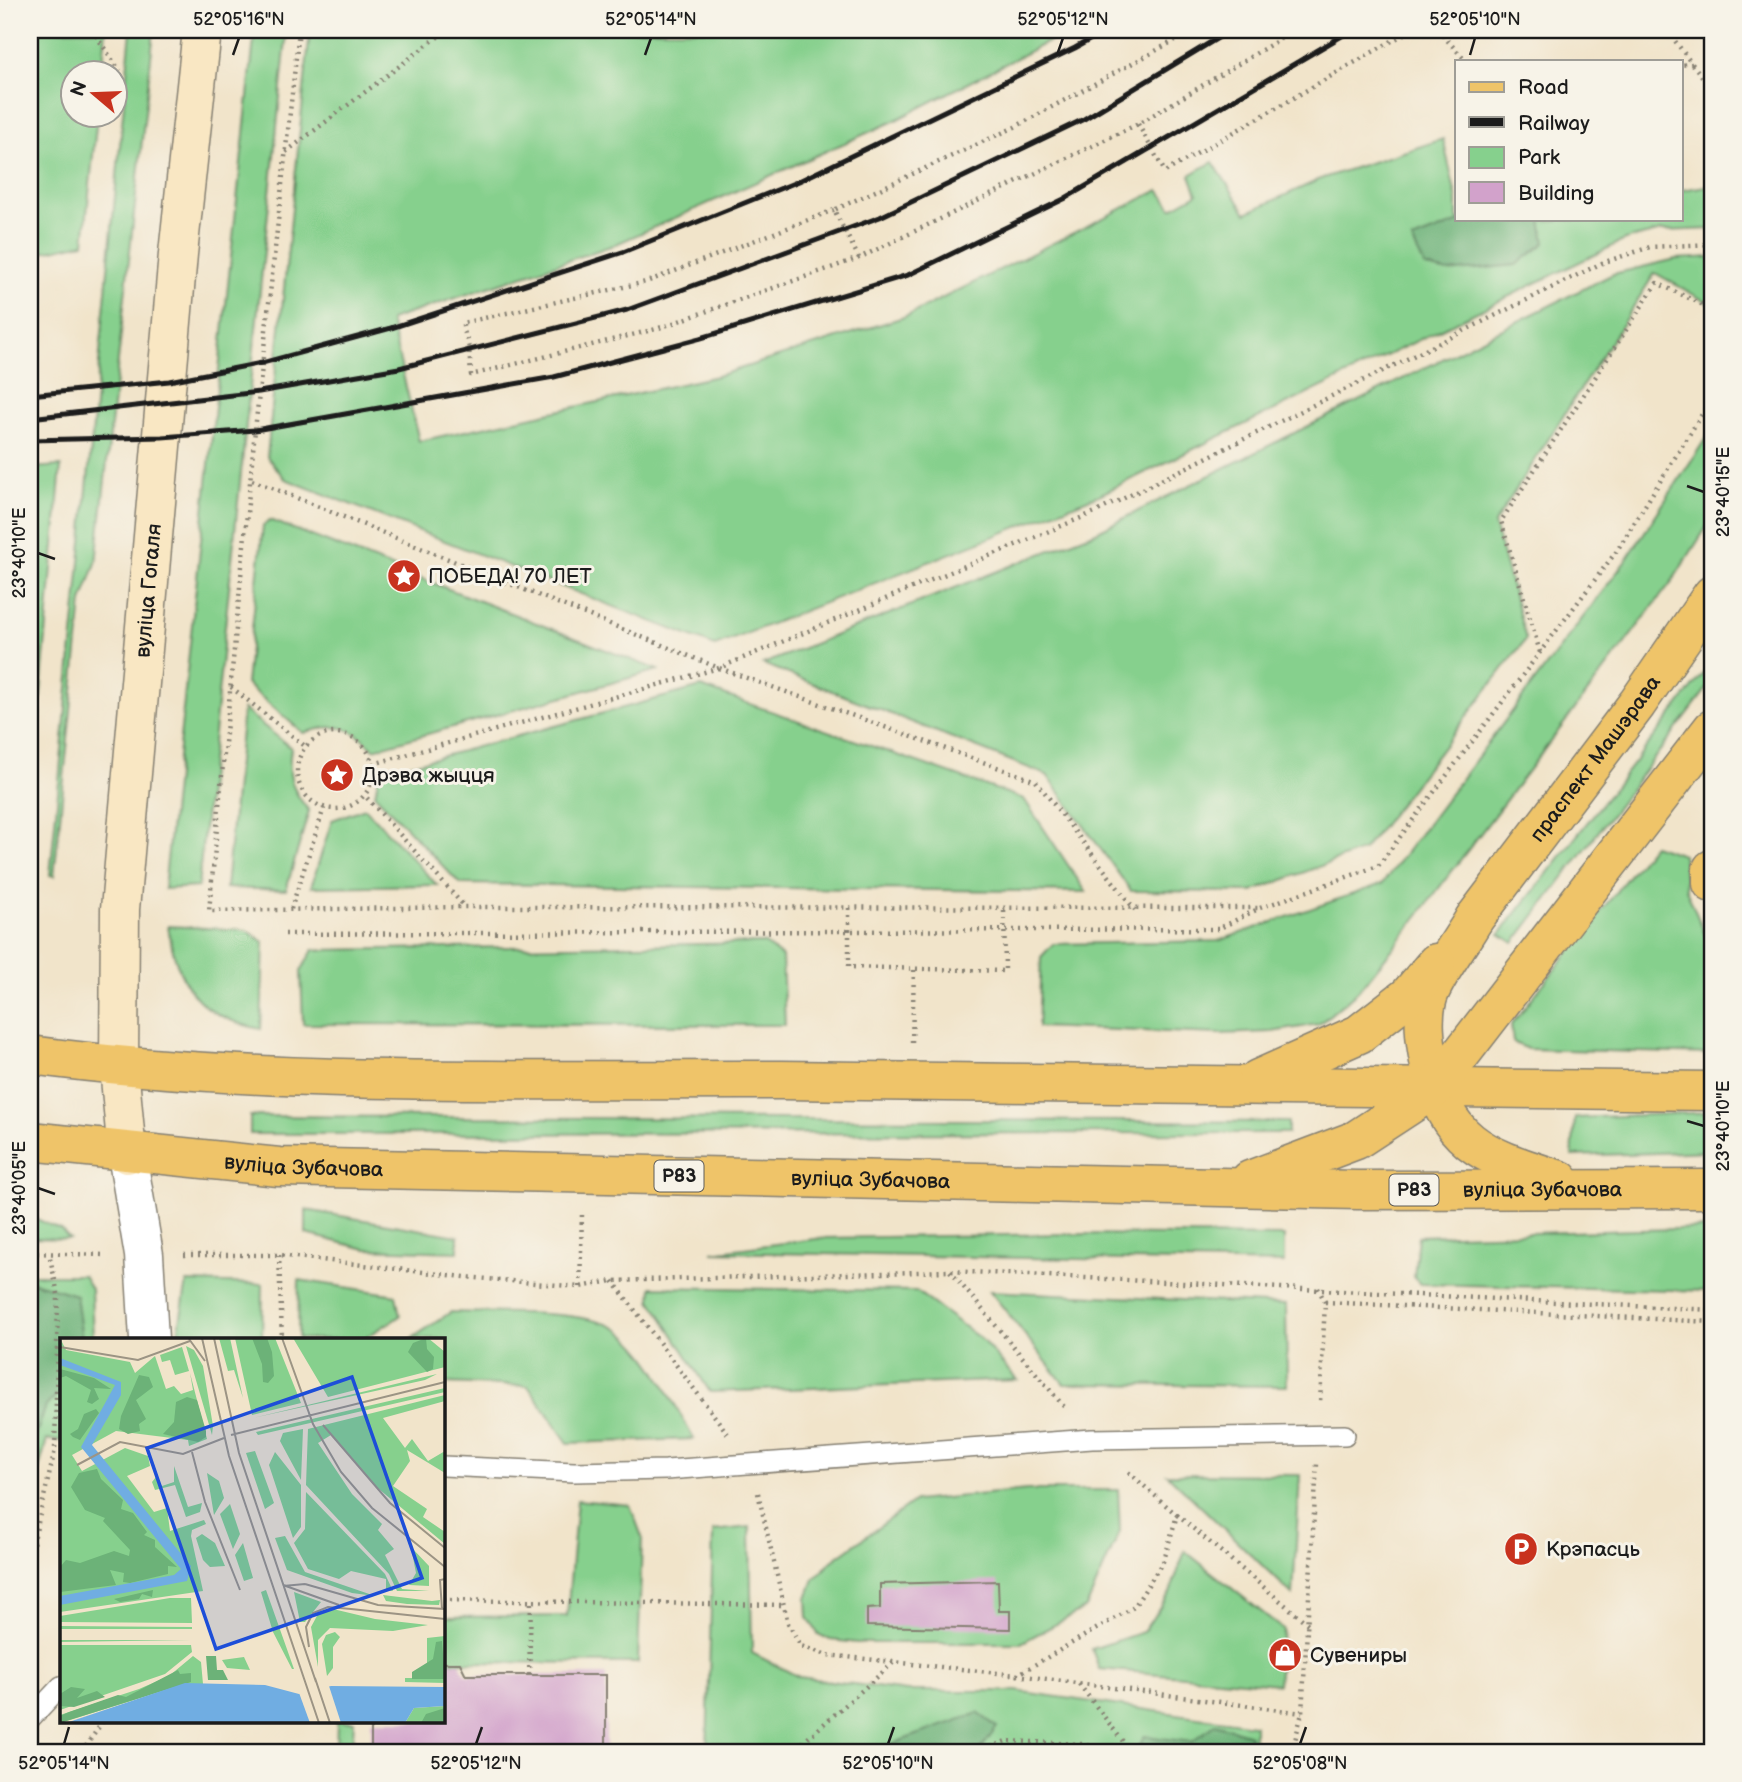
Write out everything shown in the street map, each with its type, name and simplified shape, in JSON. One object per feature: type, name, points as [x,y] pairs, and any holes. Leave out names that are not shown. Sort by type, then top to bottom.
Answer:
[{"type":"main road","name":"вуліца Гогаля","points":[[127,1154],[119,1067],[120,909],[169,381],[178,254],[202,30]]},
{"type":"main road","name":"праспект Машэрава","points":[[1474,919],[1637,704],[1712,595]]},
{"type":"main road","points":[[1232,1187],[1356,1140],[1434,1089],[1712,729]]},
{"type":"main road","points":[[1712,869],[1712,883]]},
{"type":"main road","points":[[1248,1083],[1359,1034],[1408,996],[1474,919]]},
{"type":"main road","points":[[1474,919],[1428,997],[1424,1035],[1434,1089],[1452,1126],[1491,1157],[1595,1191]]},
{"type":"main road","points":[[30,1055],[119,1067],[284,1077],[1248,1083],[1434,1089],[1712,1091]]},
{"type":"main road","name":"вуліца Зубачова","points":[[30,1141],[127,1154],[279,1167],[1232,1187],[1595,1191],[1712,1189]]},
{"type":"street","points":[[127,1154],[144,1255],[149,1338]]},
{"type":"lane","points":[[444,1466],[574,1472],[752,1465],[1092,1439],[1345,1435]]},
{"type":"lane","points":[[30,1719],[60,1687]]},
{"type":"path","points":[[92,30],[112,60]]},
{"type":"path","points":[[299,30],[209,911],[466,907],[1136,910],[1260,908]]},
{"type":"path","points":[[286,153],[447,30]]},
{"type":"path","points":[[1194,30],[1014,127],[834,211],[646,282],[462,323],[470,348],[471,375],[656,329],[859,258],[1138,124],[1295,30]]},
{"type":"path","points":[[1138,124],[1165,172],[1411,30]]},
{"type":"path","points":[[1438,30],[1465,60]]},
{"type":"path","points":[[1667,30],[1712,88]]},
{"type":"path","points":[[1682,65],[1692,64]]},
{"type":"path","points":[[834,211],[859,258]]},
{"type":"path","points":[[373,764],[719,668],[1100,510],[1602,262],[1650,247],[1712,244]]},
{"type":"path","points":[[1540,653],[1502,521],[1657,283],[1712,309]]},
{"type":"path","points":[[285,934],[1218,929],[1260,908],[1378,866],[1616,552],[1712,398]]},
{"type":"path","points":[[252,481],[719,668],[1036,781],[1136,910]]},
{"type":"path","points":[[230,686],[306,747]]},
{"type":"path","points":[[332,733],[347,734],[360,741],[373,764],[372,782],[365,796],[353,805],[339,809],[324,807],[311,801],[299,782],[299,760],[306,747],[318,737],[332,733]]},
{"type":"path","points":[[367,798],[466,907]]},
{"type":"path","points":[[291,909],[324,807]]},
{"type":"path","points":[[849,908],[849,967],[1004,971],[1003,909]]},
{"type":"path","points":[[911,1081],[914,970]]},
{"type":"path","points":[[580,1287],[583,1174]]},
{"type":"path","points":[[30,1253],[97,1255]]},
{"type":"path","points":[[30,1557],[55,1450],[58,1294],[49,1253]]},
{"type":"path","points":[[215,1255],[279,1255],[465,1277],[580,1287],[612,1281],[950,1270],[1712,1310]]},
{"type":"path","points":[[279,1255],[282,1338]]},
{"type":"path","points":[[950,1270],[1092,1439],[1177,1515],[1308,1624]]},
{"type":"path","points":[[612,1281],[752,1465],[788,1623],[801,1646],[827,1655],[1017,1675],[1303,1713]]},
{"type":"path","points":[[1292,1752],[1303,1713],[1308,1624],[1325,1302],[1317,1288]]},
{"type":"path","points":[[1325,1302],[1712,1322]]},
{"type":"path","points":[[1017,1675],[1134,1607],[1164,1560],[1177,1515]]},
{"type":"path","points":[[444,1600],[784,1605]]},
{"type":"path","points":[[529,1675],[531,1602]]},
{"type":"path","points":[[792,1752],[893,1662]]},
{"type":"path","points":[[1079,1684],[1131,1752]]},
{"type":"path","points":[[82,1752],[102,1722]]},
{"type":"path","points":[[977,1752],[1006,1741],[1082,1744],[1113,1752]]},
{"type":"green space","points":[[30,30],[106,30],[103,60],[60,60],[60,130],[96,130],[84,243],[30,255]]},
{"type":"green space","points":[[131,30],[154,30],[96,563],[82,602],[54,876],[50,875],[121,130],[130,130],[128,60]]},
{"type":"green space","points":[[255,30],[287,30],[198,887],[164,889]]},
{"type":"green space","points":[[310,30],[1071,30],[892,122],[614,245],[390,320],[419,441],[717,376],[907,316],[1159,190],[1172,208],[1197,194],[1190,175],[1213,162],[1246,213],[1323,178],[1443,139],[1455,191],[1455,220],[1682,220],[1682,190],[1712,185],[1712,229],[1662,231],[1625,240],[1101,494],[715,646],[285,479],[267,457]]},
{"type":"green space","points":[[1541,220],[1545,243],[1516,265],[1448,272],[1425,267],[1412,240],[1462,221]]},
{"type":"green space","points":[[1712,257],[1712,305],[1655,273],[1494,524],[1526,639],[1364,850],[1251,892],[1131,891],[1047,775],[763,664],[1096,532],[1613,274],[1676,259]]},
{"type":"green space","points":[[1712,429],[1712,519],[1673,580],[1358,991],[1319,1024],[1272,1032],[1219,1034],[1038,1027],[1041,957],[1053,944],[1218,941],[1382,884],[1627,559]]},
{"type":"green space","points":[[61,466],[30,817],[30,468]]},
{"type":"green space","points":[[270,520],[658,670],[374,749],[357,735],[342,728],[324,728],[303,733],[246,684],[263,526]]},
{"type":"green space","points":[[1712,663],[1712,682],[1514,943],[1500,934]]},
{"type":"green space","points":[[701,687],[1024,799],[1086,892],[460,884],[375,795],[379,773]]},
{"type":"green space","points":[[243,709],[291,748],[292,782],[309,811],[286,890],[226,888]]},
{"type":"green space","points":[[365,808],[437,885],[311,887],[332,820]]},
{"type":"green space","points":[[1653,845],[1683,855],[1686,889],[1712,951],[1712,1054],[1527,1049],[1513,1042],[1511,1025]]},
{"type":"green space","points":[[168,926],[246,930],[264,942],[261,1029],[222,1016],[195,996],[178,966]]},
{"type":"green space","points":[[764,943],[782,957],[785,1025],[303,1024],[301,971],[313,950]]},
{"type":"green space","points":[[1712,1112],[1712,1151],[1572,1156],[1575,1118]]},
{"type":"green space","points":[[250,1116],[1288,1122],[1288,1133],[250,1134]]},
{"type":"green space","points":[[306,1210],[458,1236],[458,1252],[366,1249],[306,1234]]},
{"type":"green space","points":[[30,1216],[61,1230],[70,1239],[30,1238]]},
{"type":"green space","points":[[1712,1228],[1712,1291],[1420,1284],[1414,1278],[1418,1236]]},
{"type":"green space","points":[[1067,1234],[1284,1236],[1284,1263],[712,1252],[823,1238]]},
{"type":"green space","points":[[30,1275],[83,1275],[91,1289],[93,1338],[60,1338],[60,1441],[47,1440],[30,1500]]},
{"type":"green space","points":[[299,1280],[396,1295],[400,1316],[365,1338],[298,1338]]},
{"type":"green space","points":[[30,1281],[76,1295],[82,1338],[60,1338],[60,1392],[46,1406],[30,1453]]},
{"type":"green space","points":[[187,1282],[263,1284],[262,1338],[177,1338]]},
{"type":"green space","points":[[652,1287],[916,1291],[982,1340],[1017,1380],[710,1392],[651,1300]]},
{"type":"green space","points":[[990,1291],[1286,1305],[1287,1386],[1064,1384]]},
{"type":"green space","points":[[451,1312],[540,1314],[588,1319],[607,1324],[634,1343],[654,1368],[694,1439],[568,1443],[528,1386],[444,1383],[444,1338],[412,1338]]},
{"type":"green space","points":[[1167,1474],[1300,1475],[1293,1595]]},
{"type":"green space","points":[[1027,1490],[1118,1490],[1120,1531],[1086,1608],[1021,1643],[858,1643],[830,1640],[818,1634],[808,1617],[807,1598],[814,1579],[832,1561],[915,1501]]},
{"type":"green space","points":[[577,1500],[630,1505],[642,1537],[638,1663],[444,1662],[444,1617],[567,1616]]},
{"type":"green space","points":[[750,1527],[752,1653],[799,1677],[907,1691],[1016,1691],[1254,1725],[1254,1752],[707,1752],[713,1531]]},
{"type":"green space","points":[[1185,1551],[1283,1629],[1278,1684],[1099,1669],[1092,1649],[1143,1632],[1170,1593]]},
{"type":"green space","points":[[978,1713],[997,1727],[979,1752],[869,1752]]},
{"type":"green space","points":[[337,1722],[354,1722],[352,1752],[336,1752]]},
{"type":"green space","points":[[1215,1724],[1250,1735],[1248,1752],[1146,1752],[1139,1748],[1144,1736],[1192,1742]]},
{"type":"building","points":[[998,1581],[999,1611],[1010,1611],[1010,1629],[867,1626],[867,1609],[880,1608],[880,1584]]},
{"type":"building","points":[[444,1663],[460,1663],[466,1675],[606,1675],[606,1752],[371,1752],[371,1722],[444,1722]]},
{"type":"railway","points":[[30,395],[169,381],[262,363],[391,328],[623,252],[799,181],[1107,30]]},
{"type":"railway","points":[[30,418],[259,392],[399,368],[627,310],[880,217],[1084,119],[1231,30]]},
{"type":"railway","points":[[30,440],[162,437],[255,430],[554,377],[701,338],[908,275],[1064,199],[1352,30]]},
{"type":"place","name":"ПОБЕДА! 70 ЛЕТ","points":[[404,576]]},
{"type":"place","name":"Дрэва жыцця","points":[[337,775]]},
{"type":"place","name":"Крэпасць","points":[[1521,1549]]},
{"type":"place","name":"Сувениры","points":[[1285,1655]]}]
